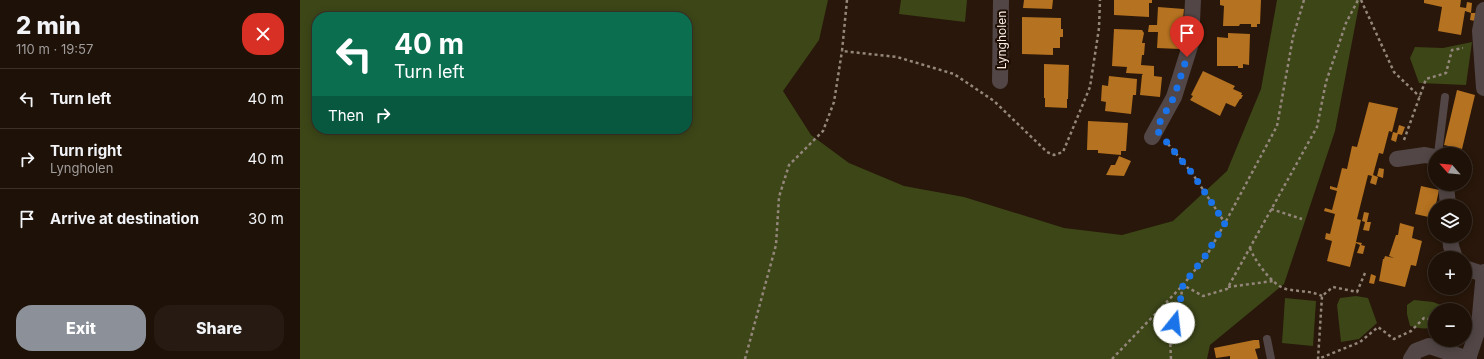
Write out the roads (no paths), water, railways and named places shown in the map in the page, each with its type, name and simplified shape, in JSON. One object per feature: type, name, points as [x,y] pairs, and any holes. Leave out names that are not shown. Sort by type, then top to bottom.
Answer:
[{"type":"street","name":"Lyngholen","points":[[1000,81],[1001,0]]},
{"type":"street","points":[[1154,133],[1174,97],[1191,43],[1193,0]]},
{"type":"street","points":[[1484,10],[1480,31],[1484,88]]},
{"type":"street","points":[[1397,159],[1425,154],[1428,155]]},
{"type":"street","points":[[1411,359],[1416,351],[1429,346],[1468,359],[1479,326],[1484,273],[1472,270]]},
{"type":"lane","points":[[1439,147],[1445,97]]},
{"type":"lane","points":[[1267,339],[1271,359]]}]
